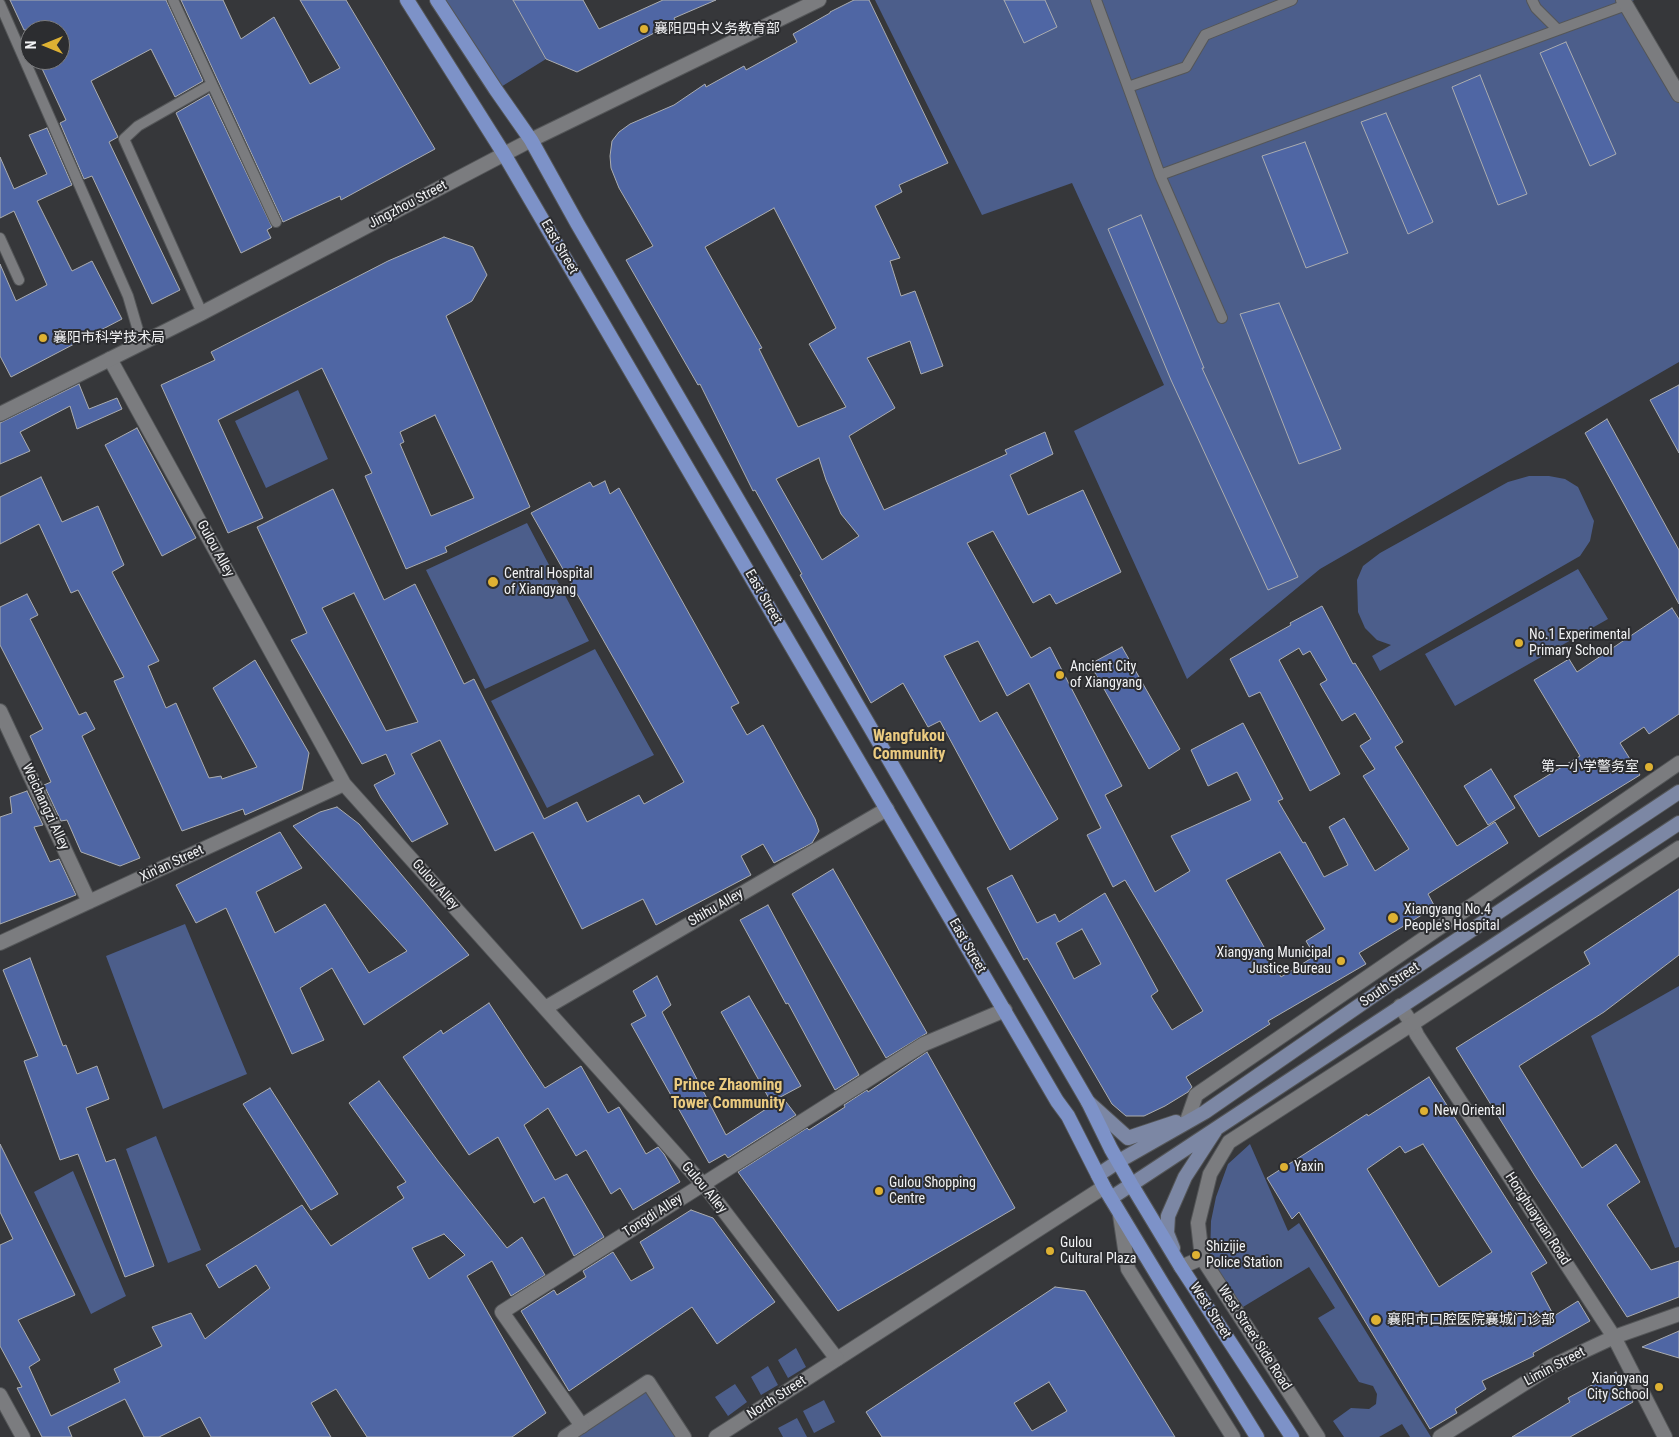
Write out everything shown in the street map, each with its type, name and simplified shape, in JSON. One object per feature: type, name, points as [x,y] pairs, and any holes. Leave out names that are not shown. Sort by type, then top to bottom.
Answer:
[{"type":"main road","name":"East Street","points":[[407,0],[504,154],[1068,1116],[1105,1186]]},
{"type":"main road","name":"East Street","points":[[437,0],[531,140],[577,223],[1088,1102],[1131,1184]]},
{"type":"main road","name":"South Street","points":[[1105,1186],[1119,1162],[1205,1112],[1392,983],[1679,792]]},
{"type":"main road","name":"South Street","points":[[1105,1186],[1131,1184],[1679,823]]},
{"type":"main road","points":[[1088,1102],[1128,1138],[1205,1112]]},
{"type":"main road","points":[[1182,1267],[1167,1233],[1168,1216],[1185,1177],[1218,1126]]},
{"type":"main road","name":"West Street","points":[[1131,1184],[1182,1267],[1292,1437]]},
{"type":"main road","name":"West Street","points":[[1105,1186],[1257,1437]]},
{"type":"street","name":"Jingzhou Street","points":[[0,414],[142,344],[531,140],[819,0]]},
{"type":"street","points":[[1628,2],[1679,96]]},
{"type":"street","name":"Gulou Alley","points":[[110,359],[344,784],[702,1184],[837,1359]]},
{"type":"street","name":"Weichangzi Alley","points":[[0,711],[89,902]]},
{"type":"street","points":[[1188,1118],[1196,1095],[1679,763]]},
{"type":"street","name":"Xin'an Street","points":[[0,943],[344,784]]},
{"type":"street","name":"Shihu Alley","points":[[545,1008],[887,809]]},
{"type":"street","points":[[1182,1267],[1202,1258],[1198,1223],[1210,1174],[1229,1142],[1679,848]]},
{"type":"street","name":"Honghuayuan Road","points":[[1400,1006],[1614,1337],[1665,1437]]},
{"type":"street","name":"Tongdi Alley","points":[[582,1426],[502,1312],[924,1044],[1005,1010]]},
{"type":"street","name":"North Street","points":[[716,1437],[1105,1186]]},
{"type":"street","points":[[1120,1212],[1128,1268],[1233,1437]]},
{"type":"street","name":"West Street Side Road","points":[[1202,1258],[1318,1437]]},
{"type":"street","name":"Limin Street","points":[[1440,1437],[1552,1366],[1614,1337],[1679,1314]]},
{"type":"street","points":[[565,1437],[648,1382],[684,1437]]},
{"type":"street","points":[[0,1395],[23,1437]]},
{"type":"lane","points":[[173,0],[276,222]]},
{"type":"lane","points":[[1096,0],[1160,175],[1222,318]]},
{"type":"lane","points":[[1128,87],[1186,68],[1205,35],[1292,0]]},
{"type":"lane","points":[[1532,0],[1536,8],[1558,30]]},
{"type":"lane","points":[[1160,175],[1558,30],[1628,2]]},
{"type":"lane","points":[[0,4],[128,296],[142,344]]},
{"type":"lane","points":[[202,313],[124,139],[138,126],[212,84]]},
{"type":"lane","points":[[0,238],[19,280]]},
{"type":"shaded area","points":[[437,0],[513,0],[546,59],[496,90]]},
{"type":"shaded area","points":[[875,0],[1634,0],[1626,5],[1679,96],[1679,362],[1320,569],[1187,679],[1074,431],[1164,385],[1072,183],[982,215]]},
{"type":"shaded area","points":[[298,390],[328,459],[266,488],[235,421]]},
{"type":"shaded area","points":[[1529,476],[1549,476],[1565,479],[1578,487],[1594,521],[1590,541],[1580,556],[1380,671],[1372,656],[1391,645],[1377,640],[1365,628],[1358,612],[1357,580],[1363,566],[1380,553],[1508,482]]},
{"type":"shaded area","points":[[527,523],[589,641],[485,689],[426,570]]},
{"type":"shaded area","points":[[1578,569],[1608,619],[1455,706],[1425,654]]},
{"type":"shaded area","points":[[595,649],[654,755],[547,808],[491,701]]},
{"type":"shaded area","points":[[185,924],[247,1074],[163,1109],[106,956]]},
{"type":"shaded area","points":[[1679,986],[1679,1247],[1675,1248],[1591,1036]]},
{"type":"shaded area","points":[[156,1136],[201,1250],[168,1263],[126,1149]]},
{"type":"shaded area","points":[[1250,1144],[1288,1231],[1299,1223],[1431,1437],[1410,1437],[1402,1424],[1379,1437],[1344,1437],[1333,1421],[1351,1408],[1369,1409],[1376,1404],[1377,1394],[1373,1386],[1359,1382],[1318,1318],[1335,1308],[1309,1267],[1243,1307],[1210,1259],[1211,1221],[1216,1197],[1228,1164]]},
{"type":"shaded area","points":[[73,1171],[126,1296],[91,1314],[34,1192]]},
{"type":"shaded area","points":[[796,1348],[806,1367],[788,1378],[778,1360]]},
{"type":"shaded area","points":[[768,1366],[778,1385],[761,1395],[751,1377]]},
{"type":"shaded area","points":[[648,1382],[684,1437],[565,1437]]},
{"type":"shaded area","points":[[735,1384],[747,1402],[728,1416],[715,1397]]},
{"type":"shaded area","points":[[824,1400],[835,1422],[814,1433],[803,1411]]},
{"type":"shaded area","points":[[797,1418],[807,1437],[783,1437],[778,1428]]},
{"type":"building","points":[[10,0],[166,0],[203,81],[175,97],[151,49],[91,81],[118,137],[109,142],[180,290],[152,304],[92,176],[84,179],[60,123],[66,120],[43,70],[70,70],[70,20],[20,21]]},
{"type":"building","points":[[181,0],[223,0],[241,39],[274,17],[310,84],[340,68],[300,0],[346,0],[435,149],[341,200],[340,196],[283,222]]},
{"type":"building","points":[[513,0],[583,0],[599,29],[663,0],[716,0],[674,18],[676,22],[577,72],[546,59]]},
{"type":"building","points":[[854,0],[869,0],[948,163],[899,185],[902,192],[875,206],[900,258],[890,261],[901,296],[915,291],[943,366],[921,374],[910,341],[867,358],[895,408],[849,436],[884,510],[1007,454],[1005,450],[1045,432],[1053,454],[1010,475],[1028,515],[1083,490],[1121,572],[1056,604],[1050,594],[1033,603],[993,531],[967,543],[1031,658],[1050,647],[1122,786],[1105,795],[1155,892],[1190,871],[1171,836],[1251,800],[1237,772],[1208,786],[1191,750],[1243,723],[1283,799],[1278,801],[1303,843],[1305,842],[1324,877],[1348,865],[1329,827],[1344,818],[1375,871],[1409,849],[1363,776],[1375,769],[1360,746],[1371,739],[1355,713],[1342,721],[1320,684],[1327,680],[1310,651],[1303,655],[1299,648],[1279,660],[1340,774],[1310,791],[1260,692],[1249,697],[1230,659],[1322,606],[1353,664],[1355,663],[1403,742],[1395,747],[1457,846],[1495,822],[1508,843],[1428,894],[1435,907],[1359,953],[1366,964],[1268,1021],[1270,1024],[1186,1077],[1192,1087],[1188,1092],[1144,1116],[1126,1116],[1112,1104],[1027,958],[1024,960],[987,888],[1012,875],[1037,923],[1055,914],[1059,922],[1105,893],[1158,991],[1151,996],[1172,1030],[1203,1011],[1125,880],[1113,887],[1087,835],[1101,828],[1029,683],[1007,696],[978,641],[944,656],[980,722],[997,712],[1058,819],[1010,850],[940,721],[928,727],[903,683],[871,703],[800,575],[802,574],[755,490],[753,491],[700,384],[698,385],[626,260],[653,246],[619,188],[611,168],[612,141],[619,132],[630,124],[674,105],[705,84],[706,87],[744,66],[746,70],[797,42],[793,34]],"holes":[[[774,208],[836,328],[809,344],[846,407],[798,427],[759,349],[762,348],[705,247]],[[819,458],[826,480],[841,514],[859,536],[822,560],[776,479]],[[1280,852],[1325,929],[1306,941],[1315,956],[1281,977],[1226,880]],[[1082,929],[1101,964],[1074,979],[1056,943]]]},
{"type":"building","points":[[1004,0],[1045,0],[1057,27],[1024,43]]},
{"type":"building","points":[[1566,42],[1616,154],[1590,166],[1540,53]]},
{"type":"building","points":[[1480,75],[1527,194],[1498,205],[1452,87]]},
{"type":"building","points":[[209,94],[272,227],[267,230],[271,238],[241,253],[176,113]]},
{"type":"building","points":[[1386,113],[1433,222],[1408,234],[1361,122]]},
{"type":"building","name":"襄阳市科学技术局","points":[[47,128],[72,185],[37,201],[72,271],[92,261],[122,319],[11,377],[0,356],[0,264],[16,301],[47,285],[14,211],[0,218],[0,157],[14,189],[47,174],[29,135]]},
{"type":"building","points":[[1305,142],[1348,253],[1306,268],[1262,156]]},
{"type":"building","points":[[1141,215],[1204,368],[1202,368],[1298,577],[1268,590],[1171,380],[1108,229]]},
{"type":"building","points":[[444,237],[473,247],[487,275],[472,301],[446,316],[530,507],[445,547],[447,552],[406,569],[365,476],[372,473],[322,368],[218,420],[263,518],[228,533],[161,385],[215,360],[211,352],[388,261]],"holes":[[[435,415],[474,498],[431,516],[400,444],[404,442],[400,432]]]},
{"type":"building","points":[[1279,303],[1341,449],[1299,464],[1240,314]]},
{"type":"building","points":[[79,384],[89,409],[117,398],[122,409],[77,429],[70,406],[20,432],[30,451],[0,464],[0,423]]},
{"type":"building","points":[[1679,385],[1679,453],[1650,400]]},
{"type":"building","points":[[1607,419],[1679,550],[1679,604],[1585,433]]},
{"type":"building","points":[[137,428],[196,538],[162,556],[105,445]]},
{"type":"building","points":[[41,477],[62,522],[98,506],[124,565],[112,572],[159,661],[148,666],[166,708],[176,703],[209,778],[221,776],[222,779],[257,767],[213,688],[255,660],[309,753],[302,790],[245,815],[243,809],[182,831],[114,681],[124,677],[78,590],[71,593],[39,524],[0,544],[0,497]]},
{"type":"building","points":[[605,481],[610,494],[619,488],[739,703],[731,707],[747,735],[763,725],[815,819],[819,831],[812,843],[774,863],[763,844],[741,856],[751,875],[656,925],[643,899],[582,929],[533,832],[495,851],[440,740],[411,754],[448,824],[412,842],[374,785],[395,774],[386,754],[362,764],[291,640],[307,633],[257,527],[333,489],[384,600],[415,584],[464,684],[474,679],[544,819],[577,802],[587,822],[639,795],[644,804],[684,782],[531,513],[590,482],[593,487]],"holes":[[[354,593],[418,722],[386,731],[322,608]]]},
{"type":"building","points":[[27,594],[38,615],[30,619],[79,715],[86,712],[95,729],[82,736],[140,858],[120,866],[81,852],[67,820],[61,821],[44,785],[51,782],[30,736],[43,729],[0,645],[0,607]]},
{"type":"building","points":[[1672,608],[1679,619],[1679,714],[1649,734],[1644,727],[1620,743],[1640,775],[1539,837],[1514,796],[1580,756],[1534,680],[1569,659],[1577,672]]},
{"type":"building","points":[[1122,647],[1180,749],[1149,769],[1090,664]]},
{"type":"building","points":[[1491,769],[1515,808],[1488,825],[1464,786]]},
{"type":"building","points":[[27,791],[43,825],[34,827],[50,862],[59,859],[76,895],[0,924],[0,817],[12,813],[10,797]]},
{"type":"building","points":[[337,807],[359,824],[469,955],[364,1025],[332,968],[300,988],[324,1040],[292,1054],[226,908],[196,923],[176,885],[280,832],[302,868],[256,892],[275,933],[325,904],[369,973],[407,951],[293,826],[320,812]]},
{"type":"building","points":[[833,869],[927,1033],[886,1058],[792,894]]},
{"type":"building","points":[[1679,889],[1679,955],[1604,1012],[1519,1066],[1582,1168],[1616,1144],[1640,1182],[1607,1205],[1651,1270],[1679,1261],[1679,1297],[1627,1317],[1535,1176],[1456,1048],[1590,964],[1584,952]]},
{"type":"building","points":[[768,905],[859,1075],[835,1090],[740,920]]},
{"type":"building","points":[[30,958],[63,1046],[66,1045],[77,1074],[97,1066],[109,1099],[86,1108],[106,1162],[115,1159],[154,1266],[125,1277],[78,1154],[60,1160],[24,1061],[38,1056],[3,970]]},
{"type":"building","points":[[657,976],[671,1005],[662,1012],[726,1135],[783,1098],[796,1115],[728,1158],[725,1154],[709,1163],[631,1024],[646,1016],[633,991]]},
{"type":"building","points":[[749,996],[801,1086],[771,1102],[721,1012]]},
{"type":"building","points":[[489,1003],[545,1088],[581,1066],[608,1113],[619,1107],[646,1154],[658,1147],[680,1182],[633,1210],[620,1188],[611,1194],[586,1150],[576,1156],[548,1108],[524,1125],[555,1180],[567,1174],[604,1237],[574,1256],[544,1197],[534,1203],[498,1137],[469,1155],[403,1057],[441,1030],[443,1034]]},
{"type":"building","name":"Gulou Shopping Centre","points":[[927,1052],[1015,1208],[838,1311],[738,1172],[807,1128],[809,1130],[845,1107],[844,1105],[867,1090],[868,1092]]},
{"type":"building","points":[[1429,1077],[1547,1263],[1531,1273],[1554,1316],[1578,1301],[1590,1321],[1533,1353],[1534,1356],[1482,1381],[1486,1389],[1455,1409],[1457,1413],[1430,1429],[1299,1212],[1292,1219],[1267,1178],[1367,1114],[1368,1116]],"holes":[[[1423,1144],[1492,1252],[1439,1287],[1367,1169],[1400,1146],[1405,1153]]]},
{"type":"building","points":[[379,1081],[438,1161],[507,1248],[522,1237],[545,1275],[511,1296],[492,1261],[467,1276],[546,1413],[512,1437],[367,1437],[336,1389],[311,1403],[331,1437],[211,1437],[200,1417],[159,1437],[144,1437],[125,1399],[68,1427],[72,1437],[42,1437],[17,1388],[22,1387],[0,1346],[0,1245],[13,1239],[0,1212],[0,1144],[75,1295],[18,1320],[40,1360],[29,1367],[51,1416],[120,1382],[114,1369],[162,1346],[152,1327],[191,1313],[205,1339],[270,1288],[256,1265],[219,1288],[206,1265],[302,1205],[331,1246],[404,1198],[397,1187],[406,1182],[349,1103]],"holes":[[[444,1234],[465,1255],[429,1279],[412,1248]]]},
{"type":"building","points":[[270,1088],[338,1194],[311,1210],[243,1104]]},
{"type":"building","points":[[691,1210],[713,1218],[775,1302],[717,1344],[692,1307],[569,1391],[521,1311],[554,1290],[557,1295],[586,1277],[583,1271],[613,1252],[631,1281],[654,1268],[640,1242]]},
{"type":"building","points":[[1055,1287],[1085,1291],[1175,1437],[882,1437],[866,1412]],"holes":[[[1049,1382],[1067,1411],[1032,1431],[1014,1403]]]},
{"type":"building","points":[[1679,1331],[1679,1358],[1642,1347]]},
{"type":"building","points":[[1616,1372],[1633,1402],[1570,1437],[1512,1437],[1570,1402],[1568,1398]]},
{"type":"place","name":"襄阳四中义务教育部","points":[[644,29]]},
{"type":"place","name":"襄阳市科学技术局","points":[[43,338]]},
{"type":"place","name":"Central Hospital of Xiangyang","points":[[493,582]]},
{"type":"place","name":"No.1 Experimental Primary School","points":[[1519,643]]},
{"type":"place","name":"Ancient City of Xiangyang","points":[[1060,675]]},
{"type":"place","name":"第一小学警务室","points":[[1649,767]]},
{"type":"place","name":"Xiangyang No.4 People's Hospital","points":[[1393,918]]},
{"type":"place","name":"Xiangyang Municipal Justice Bureau","points":[[1341,961]]},
{"type":"place","name":"New Oriental","points":[[1424,1111]]},
{"type":"place","name":"Yaxin","points":[[1284,1167]]},
{"type":"place","name":"Gulou Shopping Centre","points":[[879,1191]]},
{"type":"place","name":"Gulou Cultural Plaza","points":[[1050,1251]]},
{"type":"place","name":"Shizijie Police Station","points":[[1196,1255]]},
{"type":"place","name":"襄阳市口腔医院襄城门诊部","points":[[1376,1320]]},
{"type":"place","name":"Xiangyang City School","points":[[1659,1387]]},
{"type":"district","name":"Wangfukou Community","points":[[909,746]]},
{"type":"district","name":"Prince Zhaoming Tower Community","points":[[728,1095]]}]
